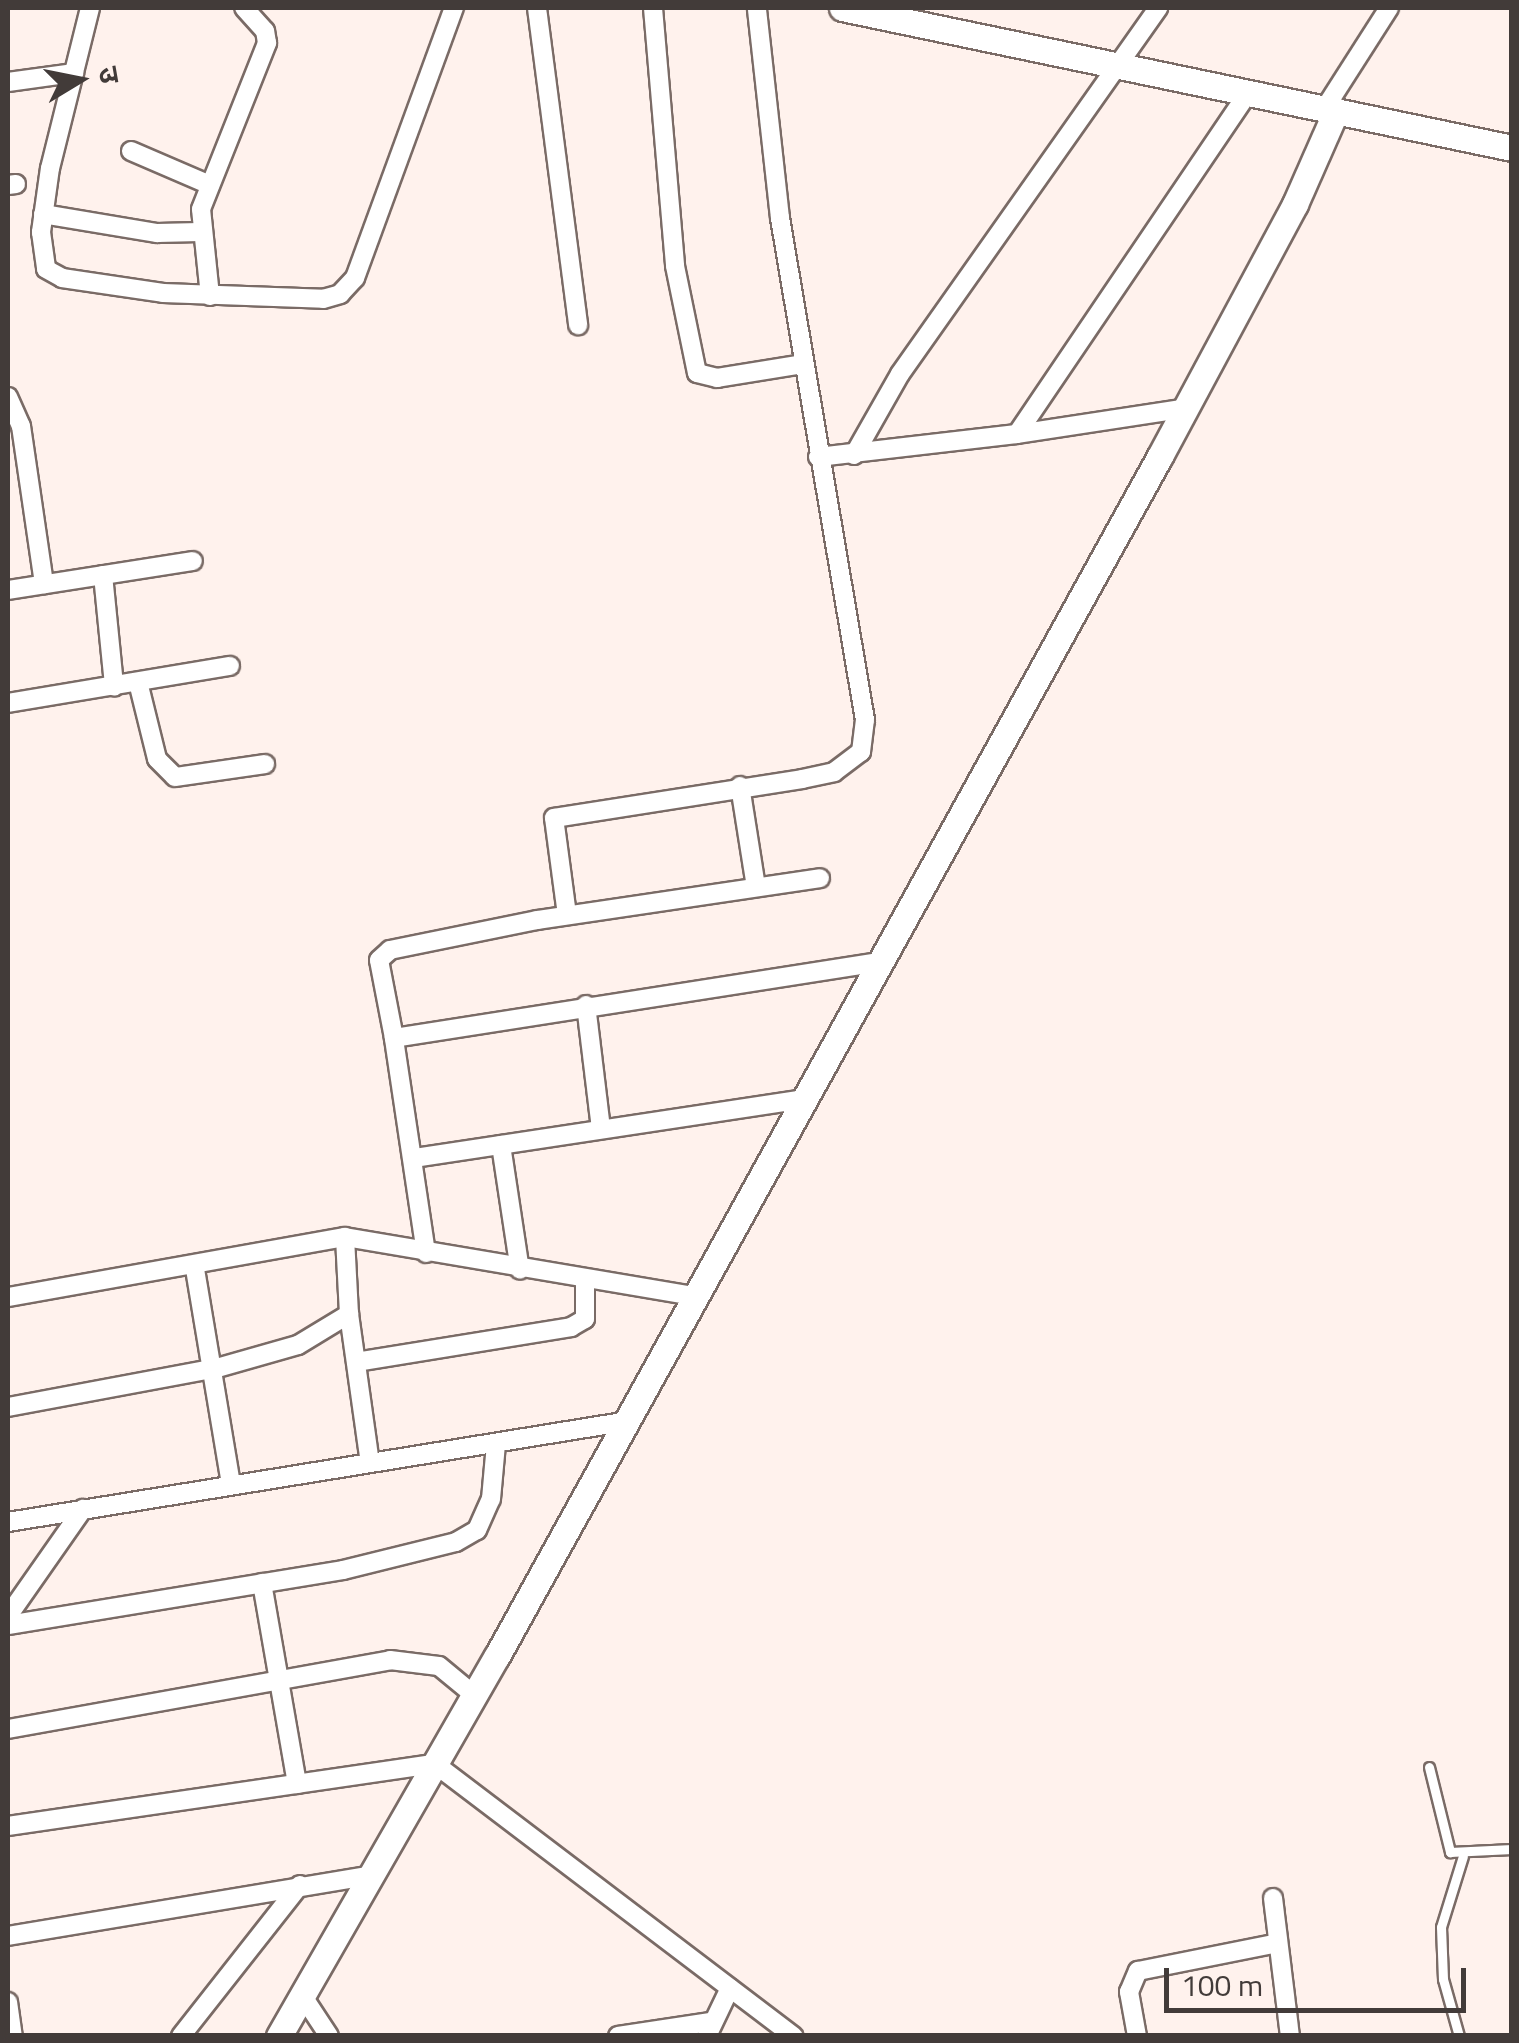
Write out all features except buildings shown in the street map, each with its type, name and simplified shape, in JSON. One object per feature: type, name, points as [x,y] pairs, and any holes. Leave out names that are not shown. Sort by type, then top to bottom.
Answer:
[{"type":"street","points":[[90,8],[44,214],[42,254],[46,269],[62,278],[210,296],[323,299],[350,288],[454,8]]},
{"type":"street","points":[[210,296],[200,232],[210,185],[227,156],[266,43],[265,31],[244,8]]},
{"type":"street","points":[[537,8],[578,325]]},
{"type":"street","points":[[653,8],[675,266],[697,372],[717,378],[804,364]]},
{"type":"street","points":[[567,916],[554,818],[834,772],[861,752],[864,720],[804,364],[757,8]]},
{"type":"street","points":[[842,8],[1512,148]]},
{"type":"street","points":[[854,455],[900,374],[1120,68],[1158,8]]},
{"type":"street","points":[[279,2036],[474,1696],[1186,408],[1344,112],[1389,8]]},
{"type":"street","points":[[8,82],[74,73]]},
{"type":"street","points":[[1017,434],[1248,93]]},
{"type":"street","points":[[132,151],[210,185]]},
{"type":"street","points":[[44,214],[156,233],[200,232]]},
{"type":"street","points":[[8,397],[21,426],[44,584]]},
{"type":"street","points":[[818,456],[1017,434],[1186,408]]},
{"type":"street","points":[[8,590],[193,562]]},
{"type":"street","points":[[103,575],[114,686]]},
{"type":"street","points":[[8,703],[230,666]]},
{"type":"street","points":[[138,682],[164,770],[188,777],[265,764]]},
{"type":"street","points":[[740,786],[756,886]]},
{"type":"street","points":[[426,1253],[394,1038],[380,977],[382,954],[567,916],[820,878]]},
{"type":"street","points":[[394,1038],[880,962]]},
{"type":"street","points":[[586,1005],[602,1129]]},
{"type":"street","points":[[414,1158],[805,1099]]},
{"type":"street","points":[[501,1145],[520,1270]]},
{"type":"street","points":[[8,1298],[195,1269],[345,1238],[694,1296]]},
{"type":"street","points":[[345,1238],[350,1314],[370,1463]]},
{"type":"street","points":[[195,1269],[216,1368],[231,1484]]},
{"type":"street","points":[[356,1362],[570,1328],[585,1319],[584,1280]]},
{"type":"street","points":[[8,1407],[216,1368],[298,1344],[350,1314]]},
{"type":"street","points":[[8,1522],[623,1422]]},
{"type":"street","points":[[8,1626],[426,1552],[477,1530],[491,1499],[496,1444]]},
{"type":"street","points":[[8,1616],[83,1509]]},
{"type":"street","points":[[262,1584],[297,1784]]},
{"type":"street","points":[[8,1729],[413,1659],[439,1666],[474,1696]]},
{"type":"street","points":[[8,1826],[435,1764],[793,2036]]},
{"type":"street","points":[[8,1936],[371,1875]]},
{"type":"street","points":[[180,2036],[300,1885]]},
{"type":"street","points":[[1273,1898],[1290,2036]]},
{"type":"street","points":[[1137,2036],[1129,1992],[1138,1971],[1278,1944]]},
{"type":"street","points":[[618,2036],[708,2029],[730,1988]]},
{"type":"street","points":[[302,1995],[329,2036]]},
{"type":"street","points":[[8,2002],[13,2036]]},
{"type":"lane","points":[[1429,1766],[1444,1844],[1463,1856],[1512,1849]]},
{"type":"lane","points":[[1460,2036],[1443,1979],[1441,1927],[1463,1856]]}]
